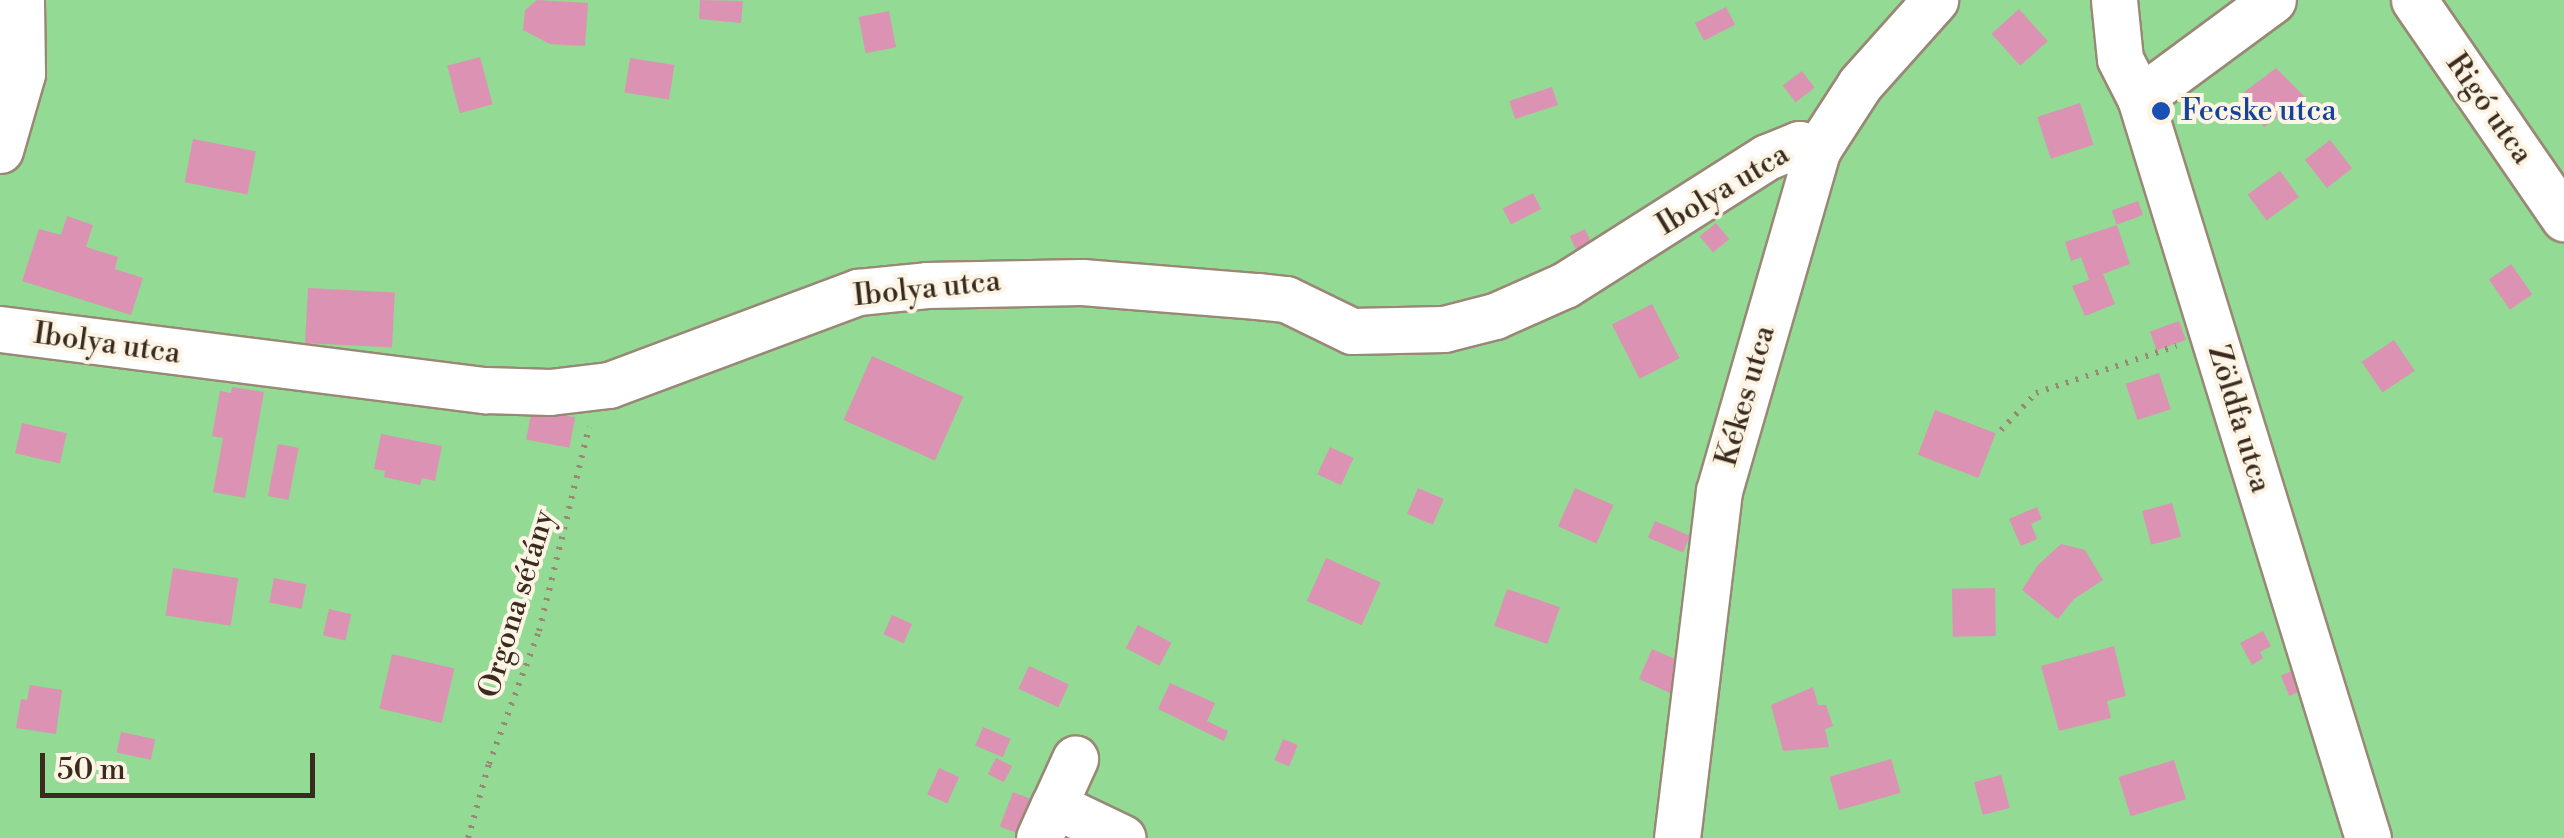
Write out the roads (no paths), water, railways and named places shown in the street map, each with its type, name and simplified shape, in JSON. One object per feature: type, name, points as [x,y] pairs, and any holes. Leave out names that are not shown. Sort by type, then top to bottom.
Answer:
[{"type":"street","points":[[0,150],[22,74],[22,0]]},
{"type":"street","name":"Kékes utca","points":[[1677,838],[1719,491],[1818,149],[1860,84],[1935,0]]},
{"type":"street","name":"Zöldfa utca","points":[[2114,0],[2120,59],[2140,98],[2368,838]]},
{"type":"street","points":[[2140,98],[2273,0]]},
{"type":"street","name":"Rigó utca","points":[[2414,0],[2564,218]]},
{"type":"street","name":"Ibolya utca","points":[[0,329],[486,390],[550,392],[609,385],[858,292],[927,285],[1082,282],[1258,296],[1286,299],[1352,331],[1444,330],[1495,316],[1564,285],[1767,157],[1799,144],[1818,149]]},
{"type":"street","points":[[1075,759],[1046,821],[1123,838]]},
{"type":"place","name":"Fecske utca","points":[[2161,111]]}]
